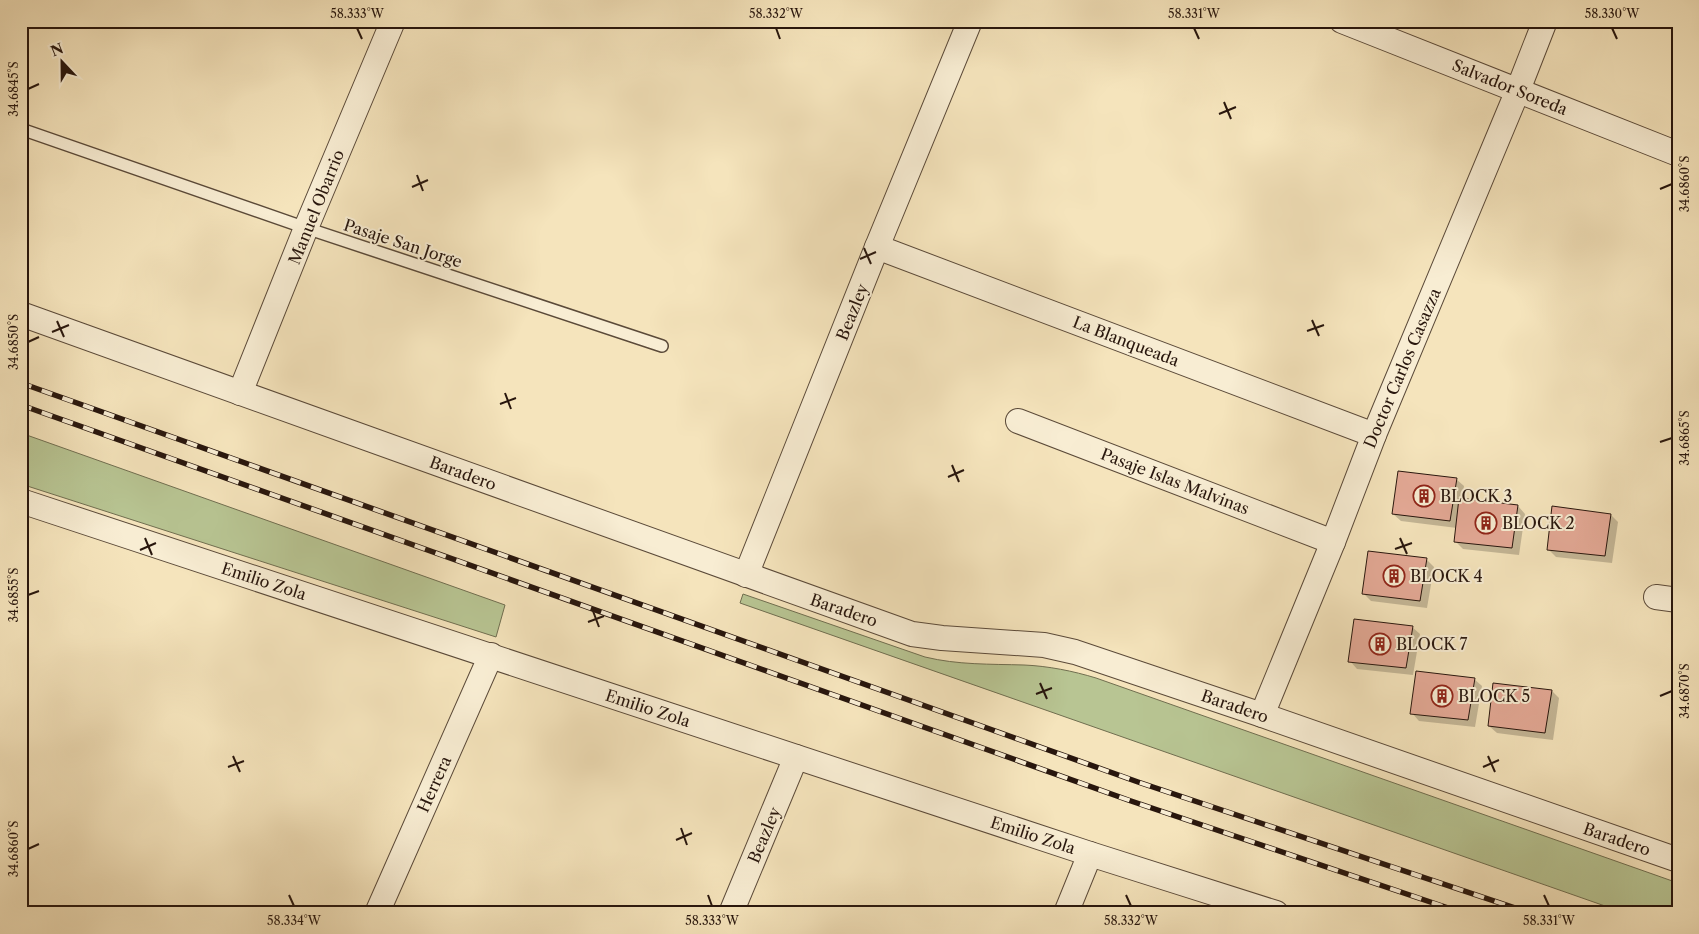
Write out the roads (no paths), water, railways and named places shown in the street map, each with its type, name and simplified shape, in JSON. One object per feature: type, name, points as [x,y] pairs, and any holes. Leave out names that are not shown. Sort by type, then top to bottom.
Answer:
[{"type":"street","name":"Manuel Obarrio","points":[[240,393],[306,228],[393,21]]},
{"type":"street","name":"Beazley","points":[[746,575],[877,247],[970,21]]},
{"type":"street","name":"Salvador Soreda","points":[[1342,21],[1678,154]]},
{"type":"street","name":"Doctor Carlos Casazza","points":[[1262,715],[1333,542],[1374,435],[1545,21]]},
{"type":"street","name":"La Blanqueada","points":[[877,247],[1374,435]]},
{"type":"street","name":"Baradero","points":[[21,314],[912,634],[1062,648],[1262,715],[1678,860]]},
{"type":"street","name":"Pasaje Islas Malvinas","points":[[1018,421],[1333,542]]},
{"type":"street","name":"Emilio Zola","points":[[21,501],[1090,854],[1276,913]]},
{"type":"street","name":"Herrera","points":[[377,913],[491,655]]},
{"type":"street","name":"Beazley","points":[[731,913],[796,757]]},
{"type":"street","points":[[1066,913],[1090,854]]},
{"type":"lane","name":"Pasaje San Jorge","points":[[21,129],[306,228],[662,346]]},
{"type":"railway","points":[[21,383],[1138,782],[1530,913]]},
{"type":"railway","points":[[21,405],[1131,801],[1463,913]]},
{"type":"place","name":"BLOCK 3","points":[[1424,496]]},
{"type":"place","name":"BLOCK 2","points":[[1486,523]]},
{"type":"place","name":"BLOCK 4","points":[[1394,576]]},
{"type":"place","name":"BLOCK 7","points":[[1380,644]]},
{"type":"place","name":"BLOCK 5","points":[[1442,696]]}]
